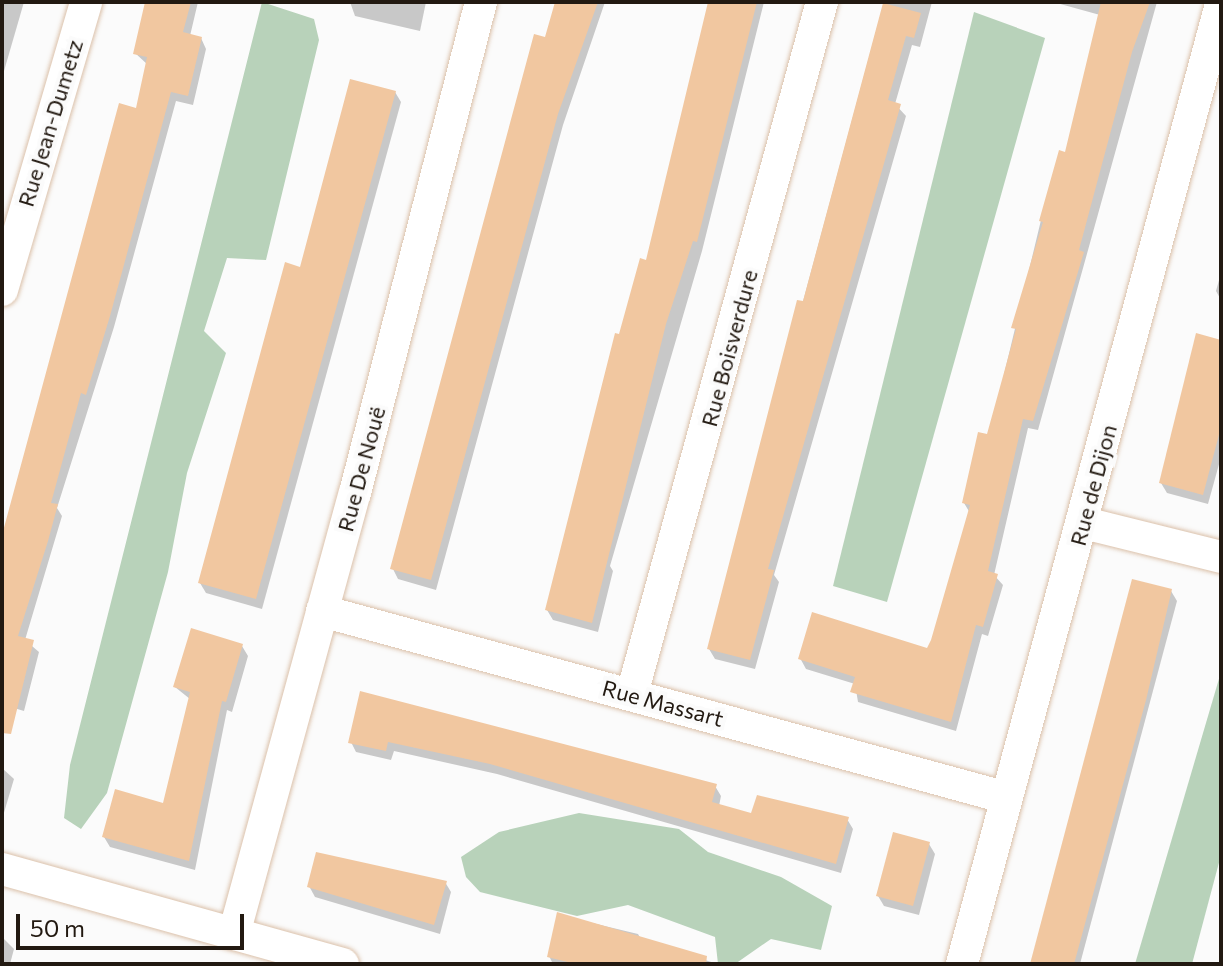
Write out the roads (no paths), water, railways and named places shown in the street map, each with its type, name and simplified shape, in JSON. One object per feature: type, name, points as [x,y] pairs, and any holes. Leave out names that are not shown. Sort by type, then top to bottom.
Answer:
[{"type":"street","name":"Rue Jean-Dumetz","points":[[2,290],[14,198],[86,2]]},
{"type":"street","name":"Rue De Nouë","points":[[234,934],[481,2]]},
{"type":"street","name":"Rue Boisverdure","points":[[632,694],[822,2]]},
{"type":"street","name":"Rue de Dijon","points":[[962,964],[1004,797],[1084,523],[1221,4]]},
{"type":"street","points":[[1084,523],[1221,557]]},
{"type":"street","name":"Rue Massart","points":[[322,611],[1004,797]]},
{"type":"street","points":[[2,869],[343,964]]}]
